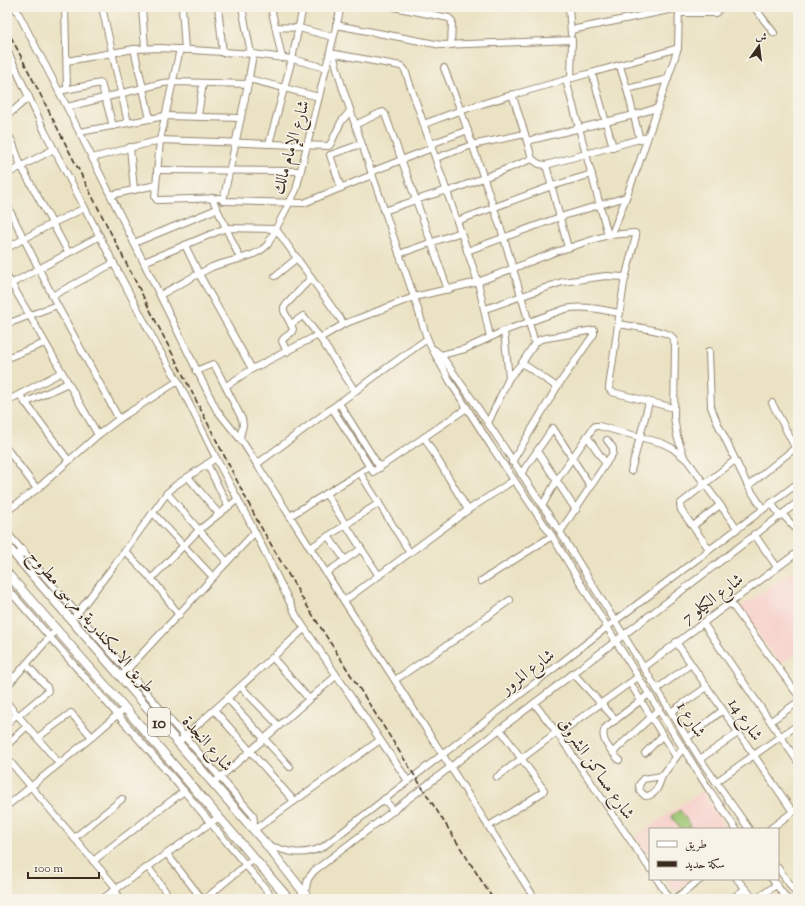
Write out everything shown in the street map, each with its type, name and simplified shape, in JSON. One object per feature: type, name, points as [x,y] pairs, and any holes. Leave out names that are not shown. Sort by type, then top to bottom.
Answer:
[{"type":"main road","name":"طريق الاسكندرية, مرسى مطروح","points":[[7,546],[20,554],[38,581],[120,678],[181,740],[213,783],[265,843],[307,896]]},
{"type":"main road","name":"طريق الاسكندرية, مرسى مطروح","points":[[7,573],[289,899]]},
{"type":"main road","points":[[38,581],[44,575]]},
{"type":"street","points":[[15,7],[80,132],[196,371],[218,412],[240,437],[535,899]]},
{"type":"street","points":[[67,7],[67,89]]},
{"type":"street","points":[[102,7],[128,124]]},
{"type":"street","points":[[142,7],[145,48]]},
{"type":"street","points":[[182,7],[183,50],[160,140],[155,198],[157,200],[223,198],[223,201],[307,202],[468,130]]},
{"type":"street","points":[[218,7],[223,53]]},
{"type":"street","points":[[223,198],[249,82],[252,54],[242,7]]},
{"type":"street","points":[[272,7],[282,58]]},
{"type":"street","points":[[269,144],[292,59],[303,7]]},
{"type":"street","name":"شارع الإمام مالك","points":[[160,295],[213,267],[257,253],[265,248],[296,190],[331,53],[333,37],[341,7]]},
{"type":"street","points":[[394,7],[449,18],[452,21],[451,45]]},
{"type":"street","points":[[569,7],[572,40],[568,79],[600,205],[610,235]]},
{"type":"street","points":[[571,30],[652,10],[679,9],[716,13],[721,7]]},
{"type":"street","points":[[754,7],[774,33]]},
{"type":"street","points":[[610,235],[626,197],[678,48],[679,9]]},
{"type":"street","points":[[336,25],[437,45],[572,40]]},
{"type":"street","points":[[276,27],[299,28],[333,37]]},
{"type":"street","points":[[66,61],[145,48],[252,54],[292,59],[326,68]]},
{"type":"street","points":[[424,124],[512,94],[620,66],[678,48]]},
{"type":"street","points":[[134,49],[150,119]]},
{"type":"street","points":[[7,50],[54,149],[157,346],[178,381],[297,617],[408,781]]},
{"type":"street","points":[[331,53],[401,66],[403,68],[432,146],[478,282],[490,336]]},
{"type":"street","name":"شارع 1","points":[[331,53],[431,346],[451,383],[552,536],[682,748],[735,828]]},
{"type":"street","points":[[620,66],[640,140]]},
{"type":"street","points":[[7,75],[16,68]]},
{"type":"street","points":[[444,68],[468,130],[494,207],[514,268],[535,343]]},
{"type":"street","points":[[592,73],[613,147]]},
{"type":"street","points":[[627,89],[668,78]]},
{"type":"street","points":[[59,91],[100,82],[102,83],[113,126]]},
{"type":"street","points":[[67,107],[143,88],[174,82],[249,82],[284,88],[319,97]]},
{"type":"street","points":[[198,116],[203,83]]},
{"type":"street","points":[[512,94],[532,159],[539,164],[546,165],[587,155],[647,137]]},
{"type":"street","points":[[7,116],[28,97]]},
{"type":"street","points":[[527,141],[657,108]]},
{"type":"street","points":[[92,158],[160,140],[307,146],[330,145],[341,122],[350,110]]},
{"type":"street","points":[[355,124],[380,113],[384,113],[448,290]]},
{"type":"street","points":[[80,132],[165,116],[241,118]]},
{"type":"street","points":[[7,134],[12,141],[21,166],[68,252]]},
{"type":"street","points":[[436,158],[472,145],[525,134]]},
{"type":"street","points":[[341,188],[330,155],[361,144]]},
{"type":"street","points":[[130,148],[134,190]]},
{"type":"street","points":[[7,174],[54,149]]},
{"type":"street","points":[[7,154],[15,150]]},
{"type":"street","points":[[384,211],[447,191],[532,159]]},
{"type":"street","points":[[546,165],[568,248]]},
{"type":"street","points":[[157,170],[300,171]]},
{"type":"street","points":[[457,221],[552,186],[592,174]]},
{"type":"street","points":[[111,196],[156,185]]},
{"type":"street","points":[[467,251],[560,217],[626,197]]},
{"type":"street","points":[[212,198],[240,258]]},
{"type":"street","points":[[8,208],[56,305],[119,418]]},
{"type":"street","points":[[7,248],[53,223],[85,208]]},
{"type":"street","points":[[134,242],[217,209]]},
{"type":"street","points":[[144,262],[226,228],[276,229],[344,324]]},
{"type":"street","points":[[399,254],[461,232]]},
{"type":"street","points":[[226,386],[252,369],[344,324],[414,297],[478,282],[568,248],[610,235],[636,234],[625,276],[609,389],[612,392],[674,408]]},
{"type":"street","points":[[9,285],[38,268],[100,236]]},
{"type":"street","points":[[185,245],[199,274],[252,369]]},
{"type":"street","points":[[275,276],[297,258]]},
{"type":"street","points":[[52,296],[114,263]]},
{"type":"street","points":[[7,276],[9,285],[29,316],[98,435]]},
{"type":"street","points":[[485,309],[562,282],[606,276],[625,276]]},
{"type":"street","points":[[287,352],[282,341],[293,331],[284,311],[284,307],[311,278]]},
{"type":"street","points":[[7,324],[56,305]]},
{"type":"street","points":[[441,355],[465,349],[490,336],[575,307],[586,307],[620,313]]},
{"type":"street","points":[[291,324],[303,316],[319,336],[355,391]]},
{"type":"street","points":[[618,324],[664,333],[671,336],[674,340],[674,408],[676,430],[684,457]]},
{"type":"street","points":[[488,423],[509,378],[522,363],[538,340],[594,330],[594,334],[557,387],[512,462]]},
{"type":"street","points":[[504,331],[509,378]]},
{"type":"street","points":[[257,464],[428,339]]},
{"type":"street","points":[[7,358],[45,343]]},
{"type":"street","name":"شارع 1","points":[[431,346],[441,355],[560,532],[700,759],[748,828]]},
{"type":"street","points":[[709,351],[711,407],[734,460],[763,509]]},
{"type":"street","points":[[522,363],[557,387]]},
{"type":"street","points":[[196,371],[213,364],[226,386],[243,422],[240,437]]},
{"type":"street","points":[[7,401],[62,372]]},
{"type":"street","points":[[7,511],[69,462],[119,418],[178,381]]},
{"type":"street","points":[[25,403],[68,383]]},
{"type":"street","points":[[20,395],[69,462]]},
{"type":"street","points":[[631,471],[649,402]]},
{"type":"street","points":[[339,403],[380,468]]},
{"type":"street","points":[[748,486],[797,451],[772,403]]},
{"type":"street","points":[[332,408],[373,472],[467,408]]},
{"type":"street","points":[[542,506],[557,480],[587,436],[596,426],[668,446],[684,457],[737,528]]},
{"type":"street","points":[[521,474],[553,428],[590,487]]},
{"type":"street","points":[[587,436],[606,464]]},
{"type":"street","points":[[424,437],[468,510]]},
{"type":"street","points":[[560,532],[614,451],[607,440]]},
{"type":"street","points":[[7,448],[37,488]]},
{"type":"street","points":[[537,451],[576,510]]},
{"type":"street","points":[[71,620],[125,551],[167,493],[216,458]]},
{"type":"street","points":[[709,549],[681,510],[680,504],[734,460]]},
{"type":"street","points":[[207,464],[228,506]]},
{"type":"street","points":[[290,516],[369,467]]},
{"type":"street","points":[[360,473],[410,553]]},
{"type":"street","points":[[188,477],[219,514]]},
{"type":"street","points":[[344,601],[468,510],[514,480]]},
{"type":"street","name":"شارع المرور","points":[[265,843],[290,852],[307,852],[315,850],[330,842],[615,621],[798,483]]},
{"type":"street","points":[[167,493],[227,562]]},
{"type":"street","points":[[326,494],[379,576]]},
{"type":"street","points":[[151,579],[199,530],[238,499]]},
{"type":"street","name":"شارع المرور","points":[[307,896],[308,879],[314,871],[394,811],[622,634],[798,502]]},
{"type":"street","points":[[771,503],[798,531]]},
{"type":"street","points":[[310,548],[379,504]]},
{"type":"street","points":[[693,526],[720,505]]},
{"type":"street","points":[[153,513],[213,577]]},
{"type":"street","points":[[120,678],[255,532]]},
{"type":"street","name":"شارع النجدة","points":[[7,533],[20,554],[44,575],[127,670],[181,740],[220,778],[253,815],[253,830]]},
{"type":"street","points":[[754,534],[777,567]]},
{"type":"street","points":[[328,536],[345,560]]},
{"type":"street","points":[[481,581],[552,536]]},
{"type":"street","points":[[326,573],[361,549]]},
{"type":"street","points":[[125,551],[151,579],[178,615]]},
{"type":"street","name":"شارع الكيلو 7","points":[[643,668],[798,552]]},
{"type":"street","points":[[7,588],[184,791],[274,899]]},
{"type":"street","points":[[395,680],[510,600]]},
{"type":"street","points":[[730,602],[798,695]]},
{"type":"street","points":[[703,623],[798,762]]},
{"type":"street","points":[[181,740],[215,711],[304,629]]},
{"type":"street","points":[[7,686],[56,630]]},
{"type":"street","name":"شارع 14","points":[[676,642],[722,710],[795,810]]},
{"type":"street","points":[[273,658],[309,699]]},
{"type":"street","points":[[7,724],[48,691],[47,686],[26,664]]},
{"type":"street","points":[[657,690],[691,664]]},
{"type":"street","points":[[7,671],[14,678]]},
{"type":"street","points":[[573,673],[616,720]]},
{"type":"street","points":[[213,783],[336,676]]},
{"type":"street","points":[[497,777],[638,677]]},
{"type":"street","points":[[630,683],[676,757]]},
{"type":"street","points":[[241,687],[279,726]]},
{"type":"street","points":[[671,712],[707,687]]},
{"type":"street","points":[[619,760],[604,741],[603,735],[605,728],[649,694]]},
{"type":"street","points":[[228,699],[290,767]]},
{"type":"street","points":[[770,721],[798,702]]},
{"type":"street","points":[[7,703],[59,763]]},
{"type":"street","name":"شارع مساكن الشروق","points":[[534,703],[557,733],[649,868]]},
{"type":"street","points":[[7,806],[92,737],[125,708]]},
{"type":"street","points":[[613,752],[659,710]]},
{"type":"street","points":[[687,738],[722,710]]},
{"type":"street","points":[[215,711],[294,801]]},
{"type":"street","points":[[37,738],[70,713],[74,714],[92,737]]},
{"type":"street","points":[[716,782],[798,725]]},
{"type":"street","points":[[7,745],[27,726]]},
{"type":"street","points":[[489,826],[544,792],[544,788],[500,729]]},
{"type":"street","points":[[700,759],[738,732]]},
{"type":"street","points":[[645,753],[662,735]]},
{"type":"street","points":[[253,830],[380,740]]},
{"type":"street","points":[[662,776],[682,748]]},
{"type":"street","points":[[7,758],[93,861],[116,890],[121,899]]},
{"type":"street","points":[[93,861],[184,791]]},
{"type":"street","points":[[74,838],[122,799]]},
{"type":"street","points":[[384,799],[394,811]]},
{"type":"street","points":[[771,828],[795,810]]},
{"type":"street","points":[[102,899],[219,817]]},
{"type":"street","points":[[167,854],[202,899]]},
{"type":"street","points":[[206,899],[254,858]]},
{"type":"street","points":[[148,867],[171,899]]},
{"type":"street","points":[[779,869],[798,896]]},
{"type":"street","points":[[658,880],[670,899]]},
{"type":"street","points":[[675,899],[700,880]]},
{"type":"street","points":[[738,880],[755,899],[776,885]]},
{"type":"street","points":[[773,880],[787,899]]},
{"type":"street","points":[[732,899],[745,888]]},
{"type":"shaded area","points":[[798,567],[798,652],[780,664],[739,608]]},
{"type":"shaded area","points":[[702,791],[726,828],[649,828],[649,856],[635,837]]},
{"type":"shaded area","points":[[666,880],[691,880],[675,892]]},
{"type":"green space","points":[[680,810],[691,826],[688,828],[679,828],[671,816]]},
{"type":"railway","points":[[7,29],[258,522],[302,598],[493,899]]}]
